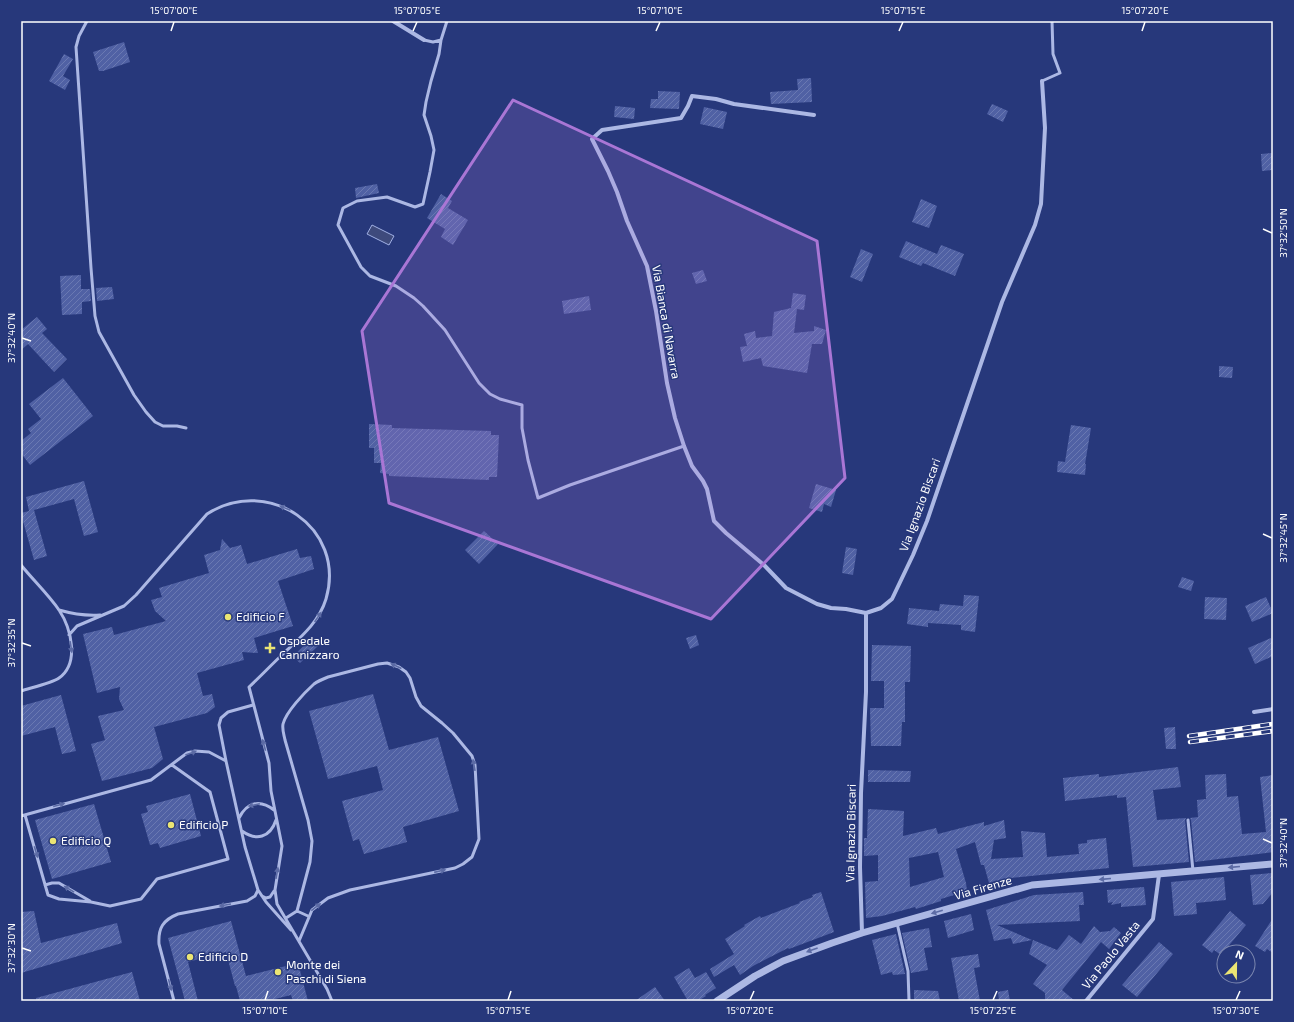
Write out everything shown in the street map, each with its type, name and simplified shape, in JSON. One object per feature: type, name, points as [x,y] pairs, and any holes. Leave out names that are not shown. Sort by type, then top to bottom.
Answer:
[{"type":"street","points":[[393,21],[424,40]]},
{"type":"street","name":"Via Ignazio Biscari","points":[[862,933],[860,867],[866,692],[866,613],[881,608],[892,599],[913,555],[927,520],[1002,302],[1035,225],[1042,204],[1045,128],[1042,81]]},
{"type":"street","name":"Via Bianca di Navarra","points":[[814,115],[734,104],[716,99],[692,96],[681,118],[602,130],[592,139],[608,171],[627,221],[647,266],[656,311],[667,383],[675,418],[692,466],[708,489],[714,520],[726,533],[764,565],[786,588],[817,604],[831,608],[866,613]]},
{"type":"street","points":[[1254,712],[1273,709]]},
{"type":"street","name":"Via Firenze","points":[[717,1001],[755,976],[783,961],[862,933],[1032,885],[1273,864]]},
{"type":"street","name":"Via Paolo Vasta","points":[[1086,1001],[1154,919],[1158,875]]},
{"type":"lane","points":[[87,21],[79,36],[76,47],[95,316],[99,332],[134,395],[146,412],[155,422],[164,426],[186,428]]},
{"type":"lane","points":[[447,21],[431,80],[424,115],[434,150],[423,204],[415,207],[387,197],[357,202],[343,208],[338,225],[360,267],[370,276],[396,286],[423,306],[445,330],[479,383],[490,394],[500,399],[522,405],[522,428],[528,460],[538,498],[570,485],[684,446]]},
{"type":"lane","points":[[1042,81],[1060,73],[1053,54],[1052,21]]},
{"type":"lane","points":[[424,40],[433,42],[441,40]]},
{"type":"lane","points":[[69,635],[77,626],[124,606],[136,595],[207,514],[217,507],[233,502],[249,500],[260,501],[284,507],[294,512],[311,527],[326,551],[330,577],[329,588],[322,610],[305,633],[249,687],[269,763],[274,810],[282,846],[275,890],[277,904],[327,989],[332,1001]]},
{"type":"lane","points":[[21,565],[59,610],[66,622],[72,654],[65,672],[58,679],[21,691]]},
{"type":"lane","points":[[59,610],[89,616],[105,614]]},
{"type":"lane","points":[[286,918],[297,911],[310,862],[312,841],[308,820],[285,740],[283,724],[292,708],[306,692],[321,680],[378,664],[394,664],[406,672],[421,706],[453,733],[472,756],[475,765],[478,809],[479,839],[477,846],[469,861],[455,868],[350,890],[328,898],[312,910],[308,916],[299,942]]},
{"type":"lane","points":[[253,705],[228,712],[221,718],[219,725],[242,831],[258,890],[270,907],[295,934]]},
{"type":"lane","points":[[21,816],[151,780],[187,754],[195,751],[209,752],[226,761]]},
{"type":"lane","points":[[26,815],[48,895],[110,906],[141,899],[156,879],[228,859],[210,792],[172,765]]},
{"type":"lane","points":[[239,818],[242,811],[247,806],[254,804],[261,803],[268,805],[274,810]]},
{"type":"lane","points":[[242,831],[248,836],[263,836],[274,826],[276,819]]},
{"type":"lane","points":[[1188,820],[1193,871]]},
{"type":"lane","points":[[45,885],[59,883],[92,902]]},
{"type":"lane","points":[[174,1001],[159,944],[158,935],[162,925],[168,918],[178,914],[247,901],[255,896],[258,890]]},
{"type":"lane","points":[[262,896],[266,898],[270,897],[275,890]]},
{"type":"lane","points":[[297,911],[308,916]]},
{"type":"lane","points":[[897,923],[908,971],[909,1001]]},
{"type":"highlighted area","points":[[513,100],[817,241],[845,478],[711,619],[389,503],[362,331]]},
{"type":"water","points":[[372,225],[394,236],[389,245],[367,234]]},
{"type":"building","points":[[124,42],[130,62],[99,71],[93,52]]},
{"type":"building","points":[[64,54],[73,59],[63,76],[70,80],[65,90],[49,81]]},
{"type":"building","points":[[811,78],[812,102],[771,104],[770,92],[798,90],[797,79]]},
{"type":"building","points":[[658,91],[680,92],[679,109],[650,108],[651,99],[658,99]]},
{"type":"building","points":[[992,104],[1008,111],[1003,122],[987,114]]},
{"type":"building","points":[[615,106],[635,108],[634,119],[614,117]]},
{"type":"building","points":[[704,107],[727,112],[723,129],[700,124]]},
{"type":"building","points":[[1273,153],[1273,170],[1262,171],[1261,154]]},
{"type":"building","points":[[377,184],[379,193],[356,198],[355,188]]},
{"type":"building","points":[[441,194],[452,201],[448,208],[468,220],[453,245],[441,237],[445,229],[427,218]]},
{"type":"building","points":[[921,199],[937,206],[929,228],[912,222]]},
{"type":"building","points":[[906,241],[937,254],[941,245],[964,254],[955,276],[923,263],[921,266],[899,257]]},
{"type":"building","points":[[861,249],[873,254],[862,282],[850,277]]},
{"type":"building","points":[[703,270],[707,281],[696,284],[692,273]]},
{"type":"building","points":[[81,275],[81,289],[90,289],[91,301],[82,302],[82,314],[62,315],[60,276]]},
{"type":"building","points":[[112,287],[114,299],[97,301],[96,288]]},
{"type":"building","points":[[793,293],[806,295],[804,310],[797,309],[794,333],[814,331],[814,326],[826,330],[822,344],[812,344],[807,373],[763,366],[761,358],[743,362],[740,347],[747,346],[744,334],[755,331],[756,338],[772,336],[774,312],[791,308]]},
{"type":"building","points":[[589,296],[591,310],[564,314],[562,301]]},
{"type":"building","points":[[37,317],[47,329],[42,333],[67,359],[54,372],[28,344],[21,350],[21,330]]},
{"type":"building","points":[[1219,366],[1233,367],[1232,378],[1219,377]]},
{"type":"building","points":[[63,378],[93,416],[30,465],[21,453],[21,441],[31,433],[28,429],[41,419],[29,404]]},
{"type":"building","points":[[369,424],[392,425],[392,428],[491,431],[491,435],[499,435],[497,477],[489,477],[489,480],[389,476],[389,474],[380,473],[381,463],[374,463],[374,448],[369,448]]},
{"type":"building","points":[[1071,425],[1091,428],[1085,464],[1085,475],[1057,472],[1058,461],[1065,462]]},
{"type":"building","points":[[84,481],[98,532],[84,536],[74,499],[34,510],[47,556],[34,560],[21,514],[29,511],[26,497]]},
{"type":"building","points":[[816,484],[836,490],[831,507],[824,504],[822,512],[809,508]]},
{"type":"building","points":[[484,531],[498,544],[479,564],[465,550]]},
{"type":"building","points":[[222,539],[230,548],[241,545],[247,564],[297,549],[300,558],[311,556],[314,569],[278,581],[293,626],[254,638],[258,653],[242,652],[244,660],[197,673],[203,696],[212,694],[215,707],[207,713],[154,727],[163,759],[152,768],[102,781],[91,744],[105,740],[98,716],[124,710],[119,699],[120,687],[97,693],[83,634],[112,627],[114,635],[166,621],[155,611],[151,600],[162,597],[159,588],[209,573],[204,555],[220,550]]},
{"type":"building","points":[[846,547],[857,549],[853,575],[842,573]]},
{"type":"building","points":[[1182,577],[1194,581],[1191,591],[1178,587]]},
{"type":"building","points":[[964,595],[979,596],[975,632],[961,630],[961,625],[928,623],[928,627],[907,624],[909,608],[939,611],[940,604],[963,606]]},
{"type":"building","points":[[1205,597],[1227,598],[1226,620],[1204,619]]},
{"type":"building","points":[[1266,597],[1273,613],[1252,622],[1245,606]]},
{"type":"building","points":[[696,635],[699,645],[690,649],[686,638]]},
{"type":"building","points":[[1271,638],[1273,644],[1273,656],[1255,664],[1248,648]]},
{"type":"building","points":[[311,639],[318,646],[300,663],[293,656]]},
{"type":"building","points":[[872,645],[911,646],[910,682],[905,682],[905,722],[902,722],[901,746],[871,746],[870,708],[884,708],[884,681],[871,681]]},
{"type":"building","points":[[373,694],[389,750],[438,737],[459,811],[403,827],[407,842],[364,854],[359,839],[353,841],[342,801],[383,790],[377,766],[328,779],[309,711]]},
{"type":"building","points":[[61,695],[76,751],[62,754],[55,727],[21,736],[21,706]]},
{"type":"building","points":[[1175,727],[1176,749],[1166,749],[1164,728]]},
{"type":"building","points":[[1178,767],[1181,787],[1153,790],[1157,820],[1186,818],[1189,862],[1133,867],[1126,797],[1117,798],[1117,795],[1065,801],[1063,778],[1099,774],[1099,777]]},
{"type":"building","points":[[868,770],[911,771],[910,782],[868,782]]},
{"type":"building","points":[[1226,774],[1227,797],[1238,796],[1242,834],[1266,832],[1260,777],[1273,775],[1273,852],[1195,862],[1190,818],[1198,817],[1197,800],[1206,799],[1205,775]]},
{"type":"building","name":"Edificio P","points":[[190,794],[201,836],[160,848],[158,843],[150,845],[141,814],[148,812],[146,806]]},
{"type":"building","name":"Edificio Q","points":[[94,804],[111,862],[52,879],[35,820]]},
{"type":"building","points":[[868,809],[904,811],[903,836],[936,828],[938,834],[984,822],[984,826],[1004,820],[1006,838],[994,840],[991,859],[1023,857],[1021,831],[1045,833],[1047,857],[1079,854],[1078,844],[1087,843],[1087,840],[1106,838],[1109,868],[1010,878],[989,883],[984,865],[981,865],[975,842],[956,849],[967,891],[916,909],[915,907],[882,916],[866,918],[865,882],[878,881],[878,855],[864,856],[864,838],[867,838]],"holes":[[[938,852],[944,877],[910,887],[909,858]]]},
{"type":"building","points":[[1273,873],[1273,892],[1263,904],[1253,905],[1250,875]]},
{"type":"building","points":[[1224,877],[1226,900],[1196,903],[1197,914],[1174,916],[1171,882]]},
{"type":"building","points":[[1144,887],[1146,905],[1121,907],[1121,903],[1111,905],[1113,902],[1108,903],[1107,890]]},
{"type":"building","points":[[821,892],[834,932],[789,949],[788,948],[753,966],[740,975],[734,965],[714,977],[710,969],[734,954],[725,939],[745,926],[744,925],[760,916],[761,918],[800,903],[799,902],[813,897],[812,895]]},
{"type":"building","points":[[1083,892],[1084,905],[1079,905],[1080,921],[997,925],[1032,940],[1013,944],[1011,938],[994,941],[986,910],[1034,895]]},
{"type":"building","points":[[34,911],[41,943],[117,923],[122,943],[21,973],[21,912]]},
{"type":"building","points":[[1230,911],[1246,925],[1230,944],[1216,944],[1216,951],[1214,950],[1212,953],[1202,945]]},
{"type":"building","points":[[971,914],[974,930],[948,938],[944,921]]},
{"type":"building","points":[[1273,918],[1273,953],[1267,949],[1265,952],[1256,947]]},
{"type":"building","name":"Edificio D","points":[[231,921],[246,976],[298,963],[308,1001],[293,1001],[291,995],[267,1001],[240,1001],[226,952],[188,962],[198,1001],[185,1001],[168,938]]},
{"type":"building","points":[[1094,926],[1100,932],[1110,931],[1114,927],[1121,933],[1109,949],[1101,942],[1062,990],[1075,1001],[1045,1001],[1045,993],[1033,984],[1047,965],[1029,954],[1033,940],[1057,950],[1069,935],[1081,944]]},
{"type":"building","points":[[929,928],[932,947],[924,948],[928,970],[911,973],[902,933]]},
{"type":"building","points":[[896,934],[905,974],[893,975],[892,972],[881,975],[872,940]]},
{"type":"building","points":[[1159,942],[1173,954],[1137,997],[1122,985]]},
{"type":"building","points":[[978,954],[980,967],[974,968],[980,1001],[959,1001],[951,958]]},
{"type":"building","points":[[689,968],[695,978],[706,972],[716,988],[698,1001],[688,1001],[674,977]]},
{"type":"building","points":[[132,972],[140,1001],[36,1001],[36,998]]},
{"type":"building","points":[[655,987],[665,1001],[635,1001]]},
{"type":"building","points":[[914,990],[938,991],[940,1001],[914,1001]]},
{"type":"building","points":[[1008,990],[1010,1001],[999,1001],[998,992]]},
{"type":"railway","points":[[1189,736],[1273,724]]},
{"type":"railway","points":[[1190,742],[1273,731]]},
{"type":"place","name":"Edificio F","points":[[228,617]]},
{"type":"place","name":"Ospedale Cannizzaro","points":[[270,648]]},
{"type":"place","name":"Edificio P","points":[[171,825]]},
{"type":"place","name":"Edificio Q","points":[[53,841]]},
{"type":"place","name":"Edificio D","points":[[190,957]]},
{"type":"place","name":"Monte dei Paschi di Siena","points":[[278,972]]}]
